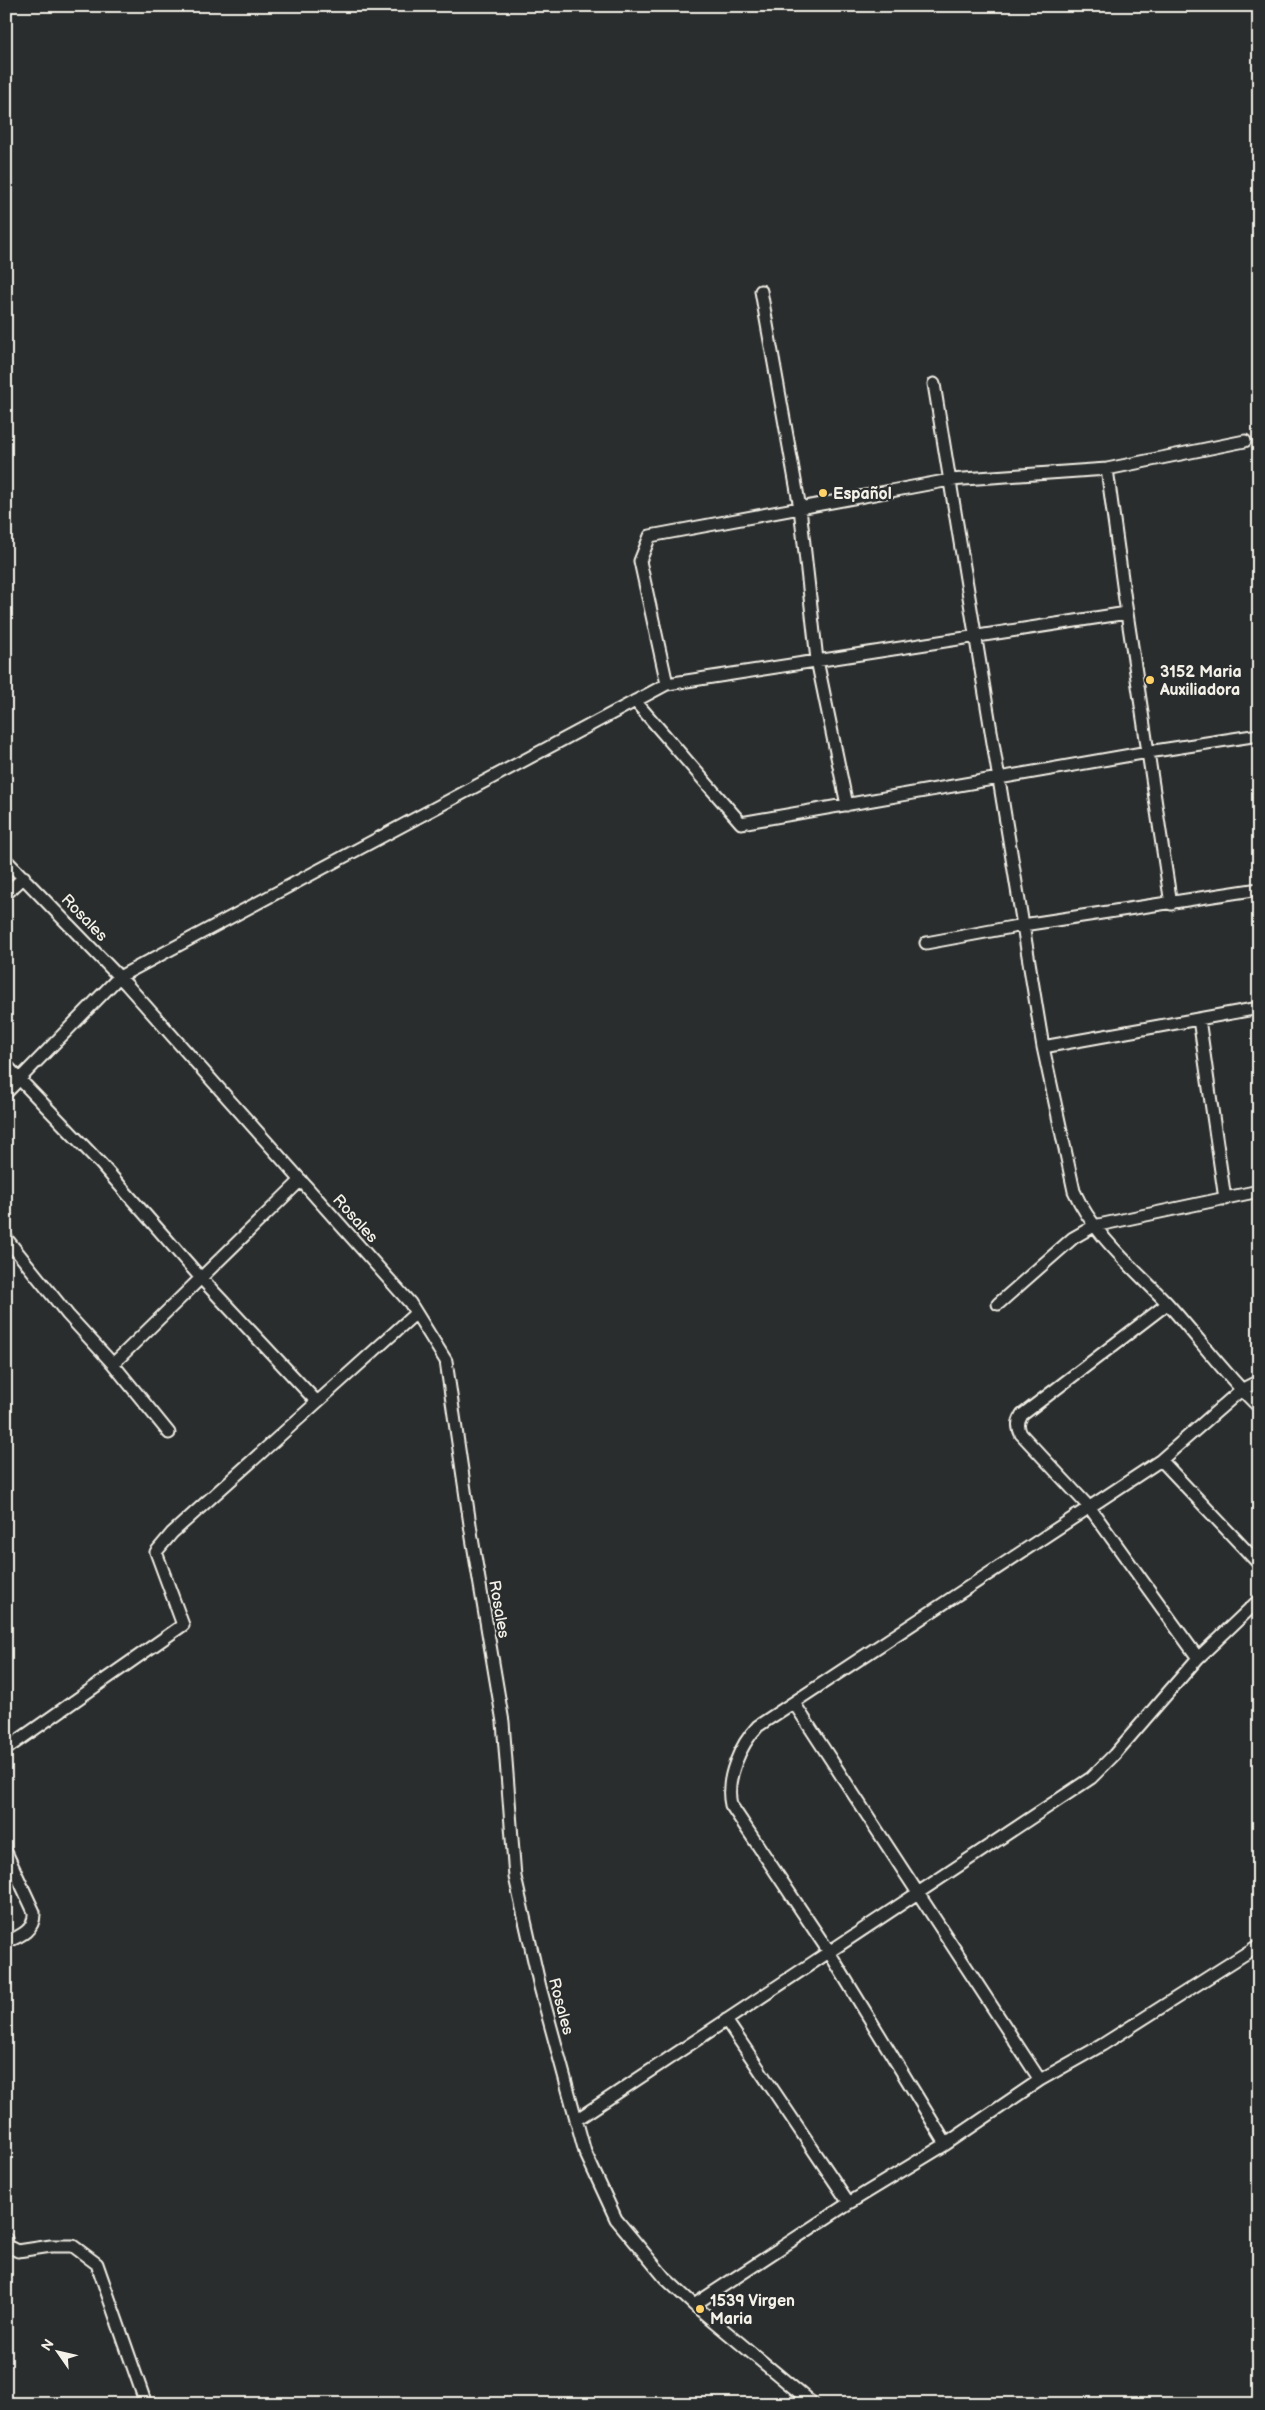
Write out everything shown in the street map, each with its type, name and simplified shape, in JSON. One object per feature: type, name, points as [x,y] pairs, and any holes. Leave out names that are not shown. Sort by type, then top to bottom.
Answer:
[{"type":"street","points":[[760,290],[800,508],[817,660],[848,805]]},
{"type":"street","points":[[934,384],[1043,1047],[1074,1192],[1082,1210],[1094,1226],[1167,1304],[1241,1390],[1259,1406]]},
{"type":"street","points":[[667,684],[640,562],[650,536],[950,480],[1107,469],[1245,441]]},
{"type":"street","points":[[1107,469],[1171,904]]},
{"type":"street","points":[[6,1093],[120,977],[667,684],[1127,613]]},
{"type":"street","points":[[636,701],[741,823],[999,780],[1148,752],[1259,735]]},
{"type":"street","name":"Rosales","points":[[6,860],[120,977],[410,1303],[446,1362],[472,1538],[503,1722],[515,1877],[540,1987],[585,2152],[616,2219],[665,2278],[694,2305],[813,2404]]},
{"type":"street","points":[[6,894],[24,877]]},
{"type":"street","points":[[926,943],[1023,925],[1259,890]]},
{"type":"street","points":[[1043,1047],[1259,1008]]},
{"type":"street","points":[[1199,1019],[1225,1199]]},
{"type":"street","points":[[6,1065],[101,1164],[200,1277],[317,1402]]},
{"type":"street","points":[[113,1364],[301,1180]]},
{"type":"street","points":[[998,1304],[1073,1238],[1094,1226],[1259,1191]]},
{"type":"street","points":[[6,1238],[68,1315],[113,1364],[169,1433]]},
{"type":"street","points":[[1167,1304],[1018,1420],[1020,1434],[1090,1508],[1198,1658]]},
{"type":"street","points":[[6,1749],[182,1625],[156,1552],[172,1533],[416,1313]]},
{"type":"street","points":[[946,2144],[829,1952],[731,1805],[728,1792],[744,1742],[758,1726],[1160,1460],[1241,1390],[1259,1381]]},
{"type":"street","points":[[1160,1460],[1259,1564]]},
{"type":"street","points":[[576,2120],[1090,1778],[1114,1755],[1198,1658],[1259,1600]]},
{"type":"street","points":[[794,1703],[1040,2080]]},
{"type":"street","points":[[6,1852],[34,1912],[34,1919],[26,1933],[6,1942]]},
{"type":"street","points":[[694,2305],[849,2203],[946,2144],[1040,2080],[1102,2045],[1259,1945]]},
{"type":"street","points":[[726,2020],[849,2203]]},
{"type":"street","points":[[6,2239],[8,2246],[18,2252],[51,2246],[73,2246],[97,2264],[146,2404]]},
{"type":"place","name":"Español","points":[[823,493]]},
{"type":"place","name":"3152 Maria Auxiliadora","points":[[1150,680]]},
{"type":"place","name":"1539 Virgen Maria","points":[[700,2309]]}]
